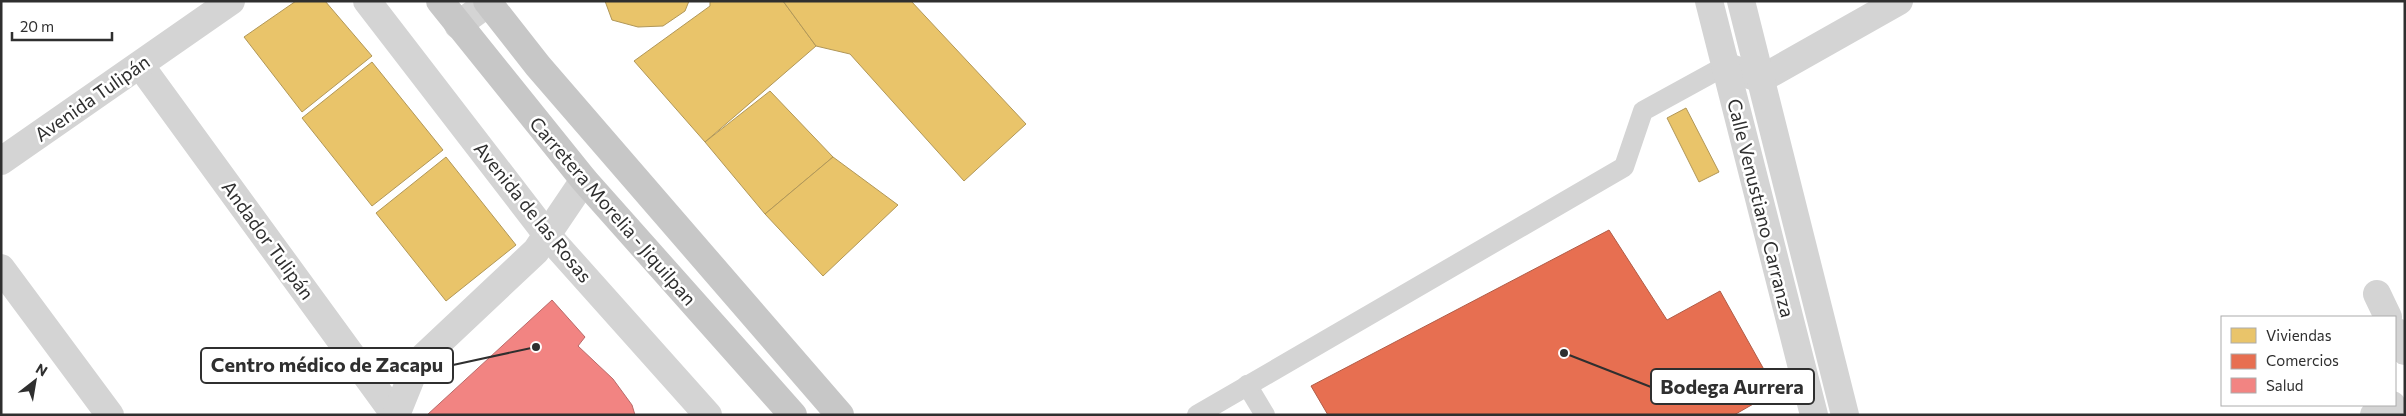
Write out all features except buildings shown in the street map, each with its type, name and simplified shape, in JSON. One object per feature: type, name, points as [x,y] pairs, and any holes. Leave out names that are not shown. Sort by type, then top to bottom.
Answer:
[{"type":"main road","name":"Carretera Morelia - Jiquilpan","points":[[440,1],[584,180],[793,415]]},
{"type":"main road","name":"Carretera Morelia - Jiquilpan","points":[[489,2],[538,66],[840,415]]},
{"type":"street","name":"Avenida Tulipán","points":[[1,160],[231,1]]},
{"type":"street","name":"Avenida de las Rosas","points":[[367,1],[548,236],[708,415]]},
{"type":"street","name":"Calle Venustiano Carranza","points":[[1709,1],[1814,415]]},
{"type":"street","name":"Calle Venustiano Carranza","points":[[1741,1],[1844,415]]},
{"type":"street","points":[[1726,66],[1761,79],[1899,1]]},
{"type":"street","points":[[458,25],[489,2]]},
{"type":"street","name":"Andador Tulipán","points":[[140,65],[396,415]]},
{"type":"street","points":[[396,415],[417,363],[536,251],[548,236],[584,180]]},
{"type":"street","points":[[1,268],[110,415]]},
{"type":"street","points":[[2396,333],[2405,351]]},
{"type":"street","points":[[2374,415],[2390,406]]},
{"type":"lane","points":[[1197,415],[1624,167],[1643,111],[1726,66]]},
{"type":"lane","points":[[1247,385],[1265,415]]},
{"type":"place","name":"Centro médico de Zacapu","points":[[536,347]]},
{"type":"place","name":"Bodega Aurrera","points":[[1564,353]]}]
